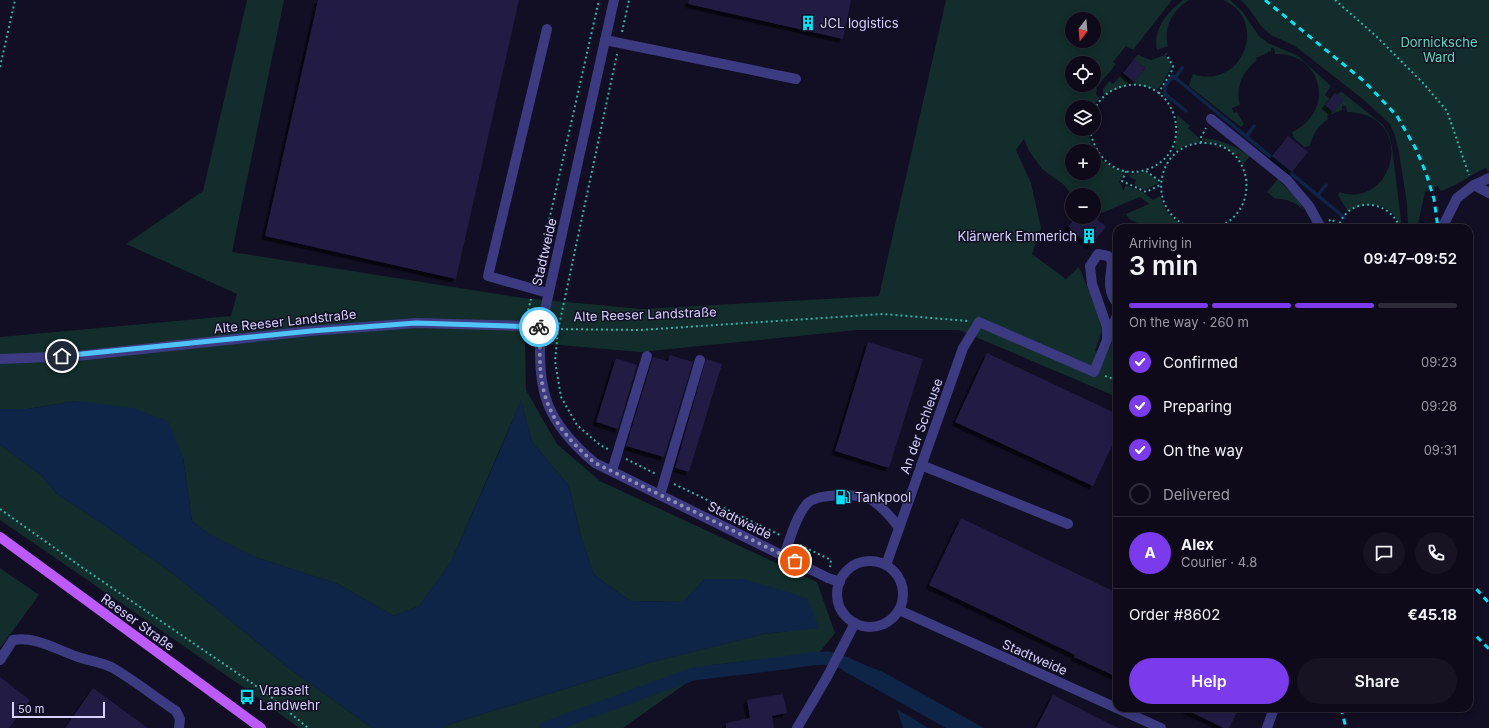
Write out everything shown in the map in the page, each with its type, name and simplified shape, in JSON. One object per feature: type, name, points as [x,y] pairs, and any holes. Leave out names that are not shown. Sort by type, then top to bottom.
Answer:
[{"type":"main road","name":"Reeser Straße","points":[[0,537],[261,728]]},
{"type":"street","name":"Stadtweide","points":[[614,0],[541,328],[539,353],[541,383],[548,406],[562,430],[577,448],[595,463],[828,578],[840,582]]},
{"type":"street","points":[[547,29],[488,276],[548,294]]},
{"type":"street","points":[[605,40],[796,79]]},
{"type":"street","points":[[1211,119],[1287,180],[1309,206],[1319,224]]},
{"type":"street","points":[[1444,224],[1457,198],[1474,185],[1489,178]]},
{"type":"street","points":[[1474,185],[1489,194]]},
{"type":"street","points":[[1107,341],[1107,327],[1092,284],[1090,266],[1098,254],[1108,256],[1112,261],[1109,286],[1113,298]]},
{"type":"street","points":[[979,322],[1094,372],[1113,325]]},
{"type":"street","name":"An der Schleuse","points":[[886,565],[963,348],[979,322]]},
{"type":"street","name":"Alte Reeser Landstraße","points":[[0,359],[77,356],[311,331],[416,323],[525,326],[541,328]]},
{"type":"street","points":[[612,471],[647,356]]},
{"type":"street","points":[[660,495],[700,360]]},
{"type":"street","points":[[921,465],[1068,524]]},
{"type":"street","points":[[784,556],[796,522],[806,503],[822,496],[843,495],[868,498],[892,516],[899,528]]},
{"type":"street","points":[[868,561],[886,565],[894,571],[900,580],[903,590],[903,600],[899,610],[893,618],[880,625],[865,626],[855,623],[847,617],[838,601],[840,582],[844,574],[851,567],[868,561]]},
{"type":"street","name":"Stadtweide","points":[[899,610],[1113,706]]},
{"type":"street","points":[[797,728],[843,649],[855,623]]},
{"type":"street","points":[[0,660],[13,640],[20,638],[46,645],[78,657],[99,662],[113,668],[176,711],[180,719],[179,728]]},
{"type":"street","name":"Stadtweide","points":[[1125,712],[1161,728]]},
{"type":"street","points":[[1268,728],[1273,712]]},
{"type":"path","points":[[0,66],[15,0]]},
{"type":"path","points":[[525,326],[599,0]]},
{"type":"path","points":[[629,0],[558,330],[555,361],[561,398],[577,425],[600,445],[664,479],[831,560],[828,578]]},
{"type":"path","points":[[1335,0],[1376,36],[1423,82],[1447,111],[1474,185]]},
{"type":"path","points":[[1159,94],[1162,86],[1172,71],[1173,66],[1166,54]]},
{"type":"path","points":[[1091,136],[1097,153],[1106,162],[1116,168],[1126,171],[1152,168],[1163,161],[1171,151],[1176,140],[1177,128],[1175,115],[1170,104],[1151,88],[1139,85],[1126,86],[1114,89],[1101,100]]},
{"type":"path","points":[[1201,143],[1201,137],[1211,119]]},
{"type":"path","points":[[1184,224],[1170,214],[1164,205],[1160,185],[1165,166],[1171,158],[1178,151],[1187,146],[1201,143],[1217,145],[1226,149],[1234,155],[1245,172],[1247,181],[1246,196],[1240,210],[1234,218],[1226,224]]},
{"type":"path","points":[[1144,170],[1161,182]]},
{"type":"path","points":[[1126,171],[1122,181],[1146,192],[1160,185]]},
{"type":"path","points":[[1340,224],[1347,212],[1360,206],[1375,205],[1389,211],[1394,216],[1398,224]]},
{"type":"path","name":"Alte Reeser Landstraße","points":[[541,328],[558,330],[640,330],[883,314],[979,322]]},
{"type":"path","points":[[0,509],[80,566],[259,688],[308,728]]},
{"type":"green space","points":[[247,0],[284,0],[232,252],[523,298],[642,309],[879,296],[946,0],[1172,0],[1133,50],[1126,46],[1113,62],[1116,64],[1101,82],[1101,56],[1065,56],[1065,92],[1096,92],[1099,98],[1098,100],[1065,100],[1065,136],[1090,136],[1092,144],[1065,144],[1065,180],[1101,180],[1101,158],[1110,166],[1124,172],[1119,182],[1123,191],[1126,185],[1143,192],[1153,200],[1160,196],[1167,211],[1181,224],[1139,224],[1129,219],[1126,214],[1149,204],[1140,197],[1102,213],[1101,188],[1066,188],[1042,169],[1029,151],[1024,139],[1016,150],[1031,183],[1041,228],[1032,254],[1066,279],[1079,267],[1096,308],[1102,330],[1095,351],[1106,354],[1113,341],[1113,395],[959,330],[857,330],[640,352],[525,342],[526,390],[557,444],[600,481],[817,582],[835,633],[819,653],[712,665],[623,728],[445,728],[450,724],[655,661],[763,634],[819,627],[705,579],[683,602],[630,601],[594,575],[580,533],[569,486],[532,442],[521,401],[451,562],[419,606],[394,616],[338,584],[252,556],[210,535],[192,521],[183,457],[77,401],[27,409],[0,409],[0,337],[231,316],[237,294],[126,244],[203,191]]},
{"type":"green space","points":[[1183,0],[1189,0],[1178,9],[1168,26],[1168,46],[1157,50],[1157,35],[1162,22]]},
{"type":"green space","points":[[1223,0],[1230,0],[1242,11],[1259,36],[1268,43],[1298,56],[1331,86],[1325,95],[1330,99],[1325,105],[1333,112],[1343,100],[1337,94],[1342,92],[1383,125],[1389,135],[1391,143],[1384,128],[1370,117],[1347,112],[1346,106],[1342,106],[1342,110],[1327,116],[1328,119],[1316,131],[1310,146],[1304,147],[1294,138],[1292,132],[1306,123],[1315,111],[1319,98],[1318,85],[1313,73],[1304,63],[1291,56],[1275,54],[1274,48],[1271,48],[1271,51],[1256,58],[1257,60],[1244,74],[1241,80],[1239,86],[1240,105],[1232,108],[1234,113],[1237,112],[1244,124],[1241,127],[1189,86],[1193,74],[1210,77],[1225,72],[1236,63],[1244,51],[1247,37],[1245,22],[1237,10]]},
{"type":"green space","name":"Dornicksche Ward","points":[[1241,0],[1489,0],[1489,172],[1485,168],[1441,191],[1437,186],[1425,192],[1418,224],[1408,224],[1407,204],[1399,152],[1390,124],[1364,100],[1295,46],[1271,35],[1261,26]]},
{"type":"green space","points":[[1138,55],[1151,60],[1165,55],[1169,60],[1171,64],[1170,69],[1159,88],[1154,89],[1136,84],[1134,82],[1145,68],[1134,59]]},
{"type":"green space","points":[[1121,75],[1130,82],[1104,95],[1103,89],[1109,81],[1113,84]]},
{"type":"green space","points":[[1177,115],[1190,126],[1188,128],[1199,138],[1200,142],[1189,144],[1177,150],[1174,148],[1178,132]]},
{"type":"green space","points":[[1202,138],[1227,144],[1250,156],[1243,165],[1238,158],[1240,156],[1238,153],[1236,155],[1219,144],[1202,141]]},
{"type":"green space","points":[[1391,143],[1402,224],[1400,224],[1394,215],[1384,207],[1366,205],[1348,212],[1338,195],[1339,192],[1358,194],[1374,188],[1385,176],[1391,160]]},
{"type":"green space","points":[[1146,172],[1159,183],[1145,190],[1134,185],[1136,180],[1129,177],[1130,175],[1127,174]]},
{"type":"green space","points":[[1278,179],[1297,199],[1305,211],[1296,204],[1287,200],[1274,198],[1267,192]]},
{"type":"green space","points":[[0,445],[41,475],[57,494],[109,528],[176,576],[290,669],[372,728],[299,728],[249,691],[0,520]]},
{"type":"green space","points":[[0,568],[39,595],[0,648]]},
{"type":"water","points":[[521,400],[532,442],[569,486],[580,533],[594,575],[630,601],[683,602],[705,579],[744,579],[807,598],[819,628],[763,634],[655,661],[450,724],[445,728],[372,728],[290,669],[176,576],[109,528],[57,494],[41,475],[0,445],[0,409],[27,409],[77,401],[133,408],[168,421],[183,457],[192,521],[210,535],[252,556],[338,584],[394,616],[419,606],[451,562]]},
{"type":"water","points":[[849,659],[883,672],[984,728],[946,728],[842,670]]},
{"type":"water","points":[[897,709],[928,728],[903,728]]},
{"type":"building","points":[[318,0],[519,0],[456,279],[265,236]]},
{"type":"building","name":"JCL logistics","points":[[689,0],[851,0],[843,39],[688,4]]},
{"type":"building","points":[[1134,59],[1145,68],[1134,82],[1123,73]]},
{"type":"building","points":[[1335,93],[1344,99],[1333,112],[1325,105]]},
{"type":"building","points":[[1288,136],[1308,152],[1292,172],[1272,156]]},
{"type":"building","name":"Klärwerk Emmerich","points":[[1101,222],[1106,227],[1090,246],[1068,226],[1070,224],[1101,224]]},
{"type":"building","points":[[868,342],[923,359],[889,468],[835,451]]},
{"type":"building","points":[[987,353],[1113,412],[1113,444],[1093,486],[955,422]]},
{"type":"building","points":[[670,355],[693,362],[664,457],[626,446],[653,357],[668,361]]},
{"type":"building","points":[[616,358],[637,365],[618,429],[596,422]]},
{"type":"building","points":[[706,359],[722,364],[689,472],[675,468]]},
{"type":"building","points":[[961,518],[1113,591],[1113,675],[1074,657],[1075,655],[929,585]]},
{"type":"building","points":[[0,677],[30,700],[9,728],[0,728]]},
{"type":"building","points":[[93,688],[148,728],[65,728]]},
{"type":"building","points":[[783,694],[787,713],[772,716],[774,728],[726,728],[726,723],[750,718],[747,700]]},
{"type":"building","points":[[1053,695],[1118,728],[1036,728]]},
{"type":"building","points":[[1190,712],[1237,712],[1229,728],[1224,728]]},
{"type":"waterway","points":[[1175,78],[1182,68]]},
{"type":"waterway","points":[[1186,111],[1165,94],[1165,86],[1173,76],[1345,218]]},
{"type":"waterway","points":[[1246,137],[1254,126]]},
{"type":"waterway","points":[[1318,195],[1326,185]]},
{"type":"waterway","points":[[545,728],[693,674],[828,658],[845,663],[862,671]]},
{"type":"railway","points":[[1265,0],[1365,82],[1397,116],[1416,149],[1426,173],[1434,199],[1437,224]]},
{"type":"railway","points":[[1473,585],[1489,603]]},
{"type":"railway","points":[[1473,633],[1489,649]]},
{"type":"railway","points":[[1342,712],[1346,728]]},
{"type":"way so far","points":[[539,327],[541,328],[539,353],[541,383],[548,406],[562,430],[577,448],[595,463],[795,561]]},
{"type":"place","name":"JCL logistics","points":[[808,23]]},
{"type":"place","name":"Klärwerk Emmerich","points":[[1089,236]]},
{"type":"place","name":"Tankpool","points":[[843,497]]},
{"type":"place","name":"Vrasselt Landwehr","points":[[247,697]]},
{"type":"route","points":[[62,356],[77,356],[311,331],[416,323],[539,327]]}]
